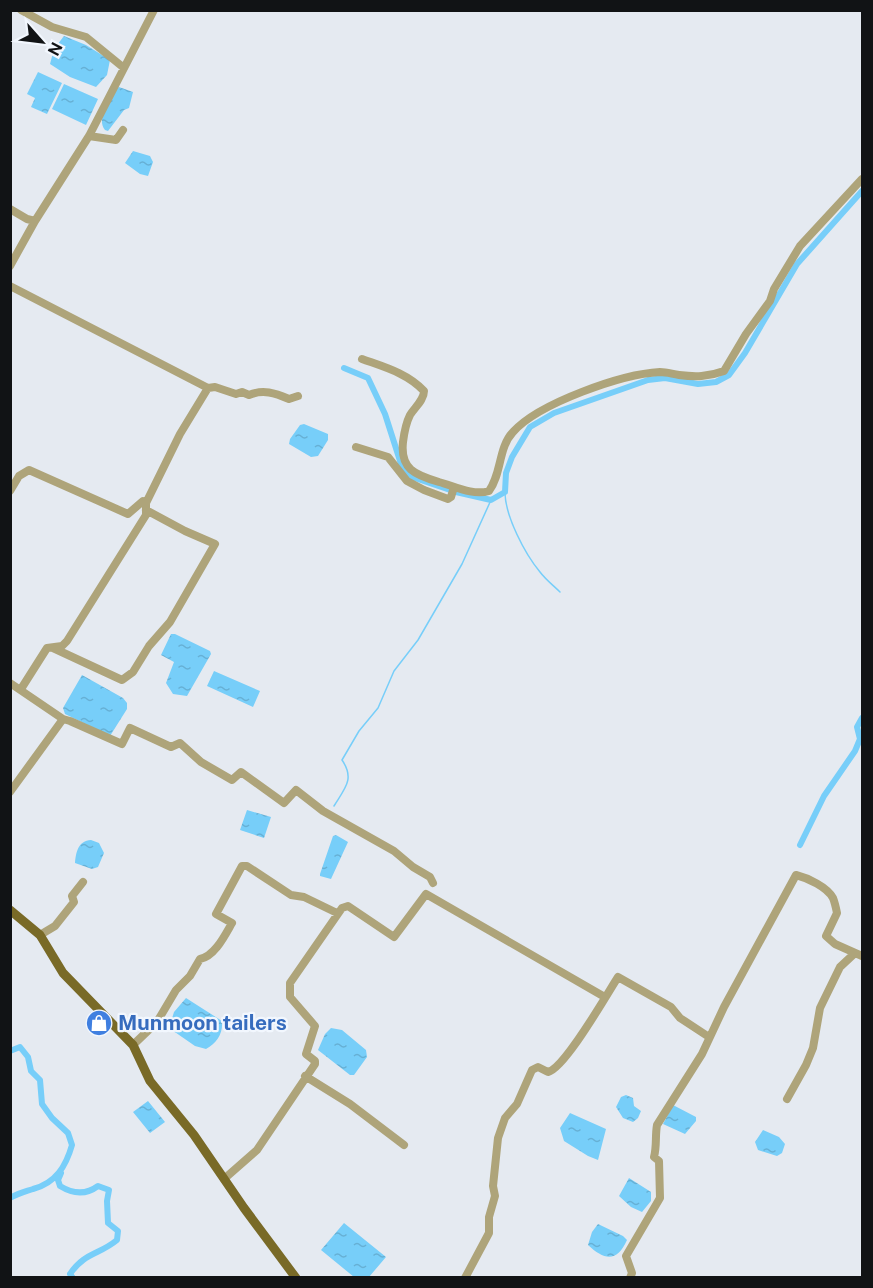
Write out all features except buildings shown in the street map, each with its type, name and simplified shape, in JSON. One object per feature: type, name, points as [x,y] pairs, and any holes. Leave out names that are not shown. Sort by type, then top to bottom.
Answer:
[{"type":"main road","points":[[10,909],[40,935],[63,973],[133,1045],[150,1081],[194,1136],[296,1278]]},
{"type":"street","points":[[21,10],[52,27],[86,37],[124,68]]},
{"type":"street","points":[[10,266],[35,221],[89,136],[154,10]]},
{"type":"street","points":[[89,136],[116,140],[123,130]]},
{"type":"street","points":[[362,359],[401,374],[416,382],[424,391],[424,397],[409,417],[403,439],[402,456],[410,470],[420,476],[454,487],[482,493],[489,490],[496,477],[507,439],[536,414],[578,394],[629,376],[664,372],[700,377],[724,371],[746,334],[770,302],[774,289],[800,246],[862,179]]},
{"type":"street","points":[[10,209],[35,221]]},
{"type":"street","points":[[10,286],[208,388],[215,387],[236,394],[242,392],[249,395],[258,391],[289,399],[297,396]]},
{"type":"street","points":[[21,689],[47,648],[62,645],[67,641],[146,515],[146,506],[180,434],[208,388]]},
{"type":"street","points":[[356,447],[391,459],[407,481],[424,490],[448,499],[454,487]]},
{"type":"street","points":[[10,491],[19,476],[28,470],[128,514],[143,501],[146,506],[185,531],[215,544],[170,622],[149,646],[133,672],[122,680],[51,647]]},
{"type":"street","points":[[10,683],[63,719],[122,744],[130,728],[171,747],[180,743],[201,762],[232,780],[242,772],[284,803],[296,790],[323,811],[394,851],[412,867],[429,877],[433,883]]},
{"type":"street","points":[[10,792],[63,719]]},
{"type":"street","points":[[133,1045],[157,1022],[200,959],[205,958],[220,943],[232,922],[216,914],[242,866],[247,866],[291,895],[304,897],[337,913]]},
{"type":"street","points":[[630,1278],[632,1273],[626,1256],[660,1198],[659,1161],[654,1157],[657,1148],[655,1137],[657,1125],[702,1054],[796,875],[812,882],[832,897],[837,912],[826,936],[835,944],[859,954]]},
{"type":"street","points":[[40,935],[55,926],[74,902],[72,896],[83,882]]},
{"type":"street","points":[[224,1179],[256,1150],[315,1061],[306,1054],[315,1026],[290,997],[290,983],[342,908],[348,906],[394,937],[426,894],[606,996]]},
{"type":"street","points":[[787,1099],[813,1048],[820,1008],[840,967],[859,954]]},
{"type":"street","points":[[465,1278],[489,1233],[489,1217],[495,1196],[493,1186],[498,1138],[505,1118],[517,1104],[532,1070],[538,1067],[548,1072],[556,1069],[618,977],[671,1007],[680,1018],[709,1037]]},
{"type":"street","points":[[305,1076],[350,1104],[404,1145]]},
{"type":"water","points":[[64,36],[86,45],[110,60],[107,75],[96,87],[70,77],[50,64],[54,49]]},
{"type":"water","points":[[38,72],[62,83],[47,114],[31,107],[35,98],[27,94]]},
{"type":"water","points":[[64,84],[98,99],[86,125],[52,109]]},
{"type":"water","points":[[119,87],[133,92],[129,108],[124,110],[108,131],[103,126],[103,115],[115,89]]},
{"type":"water","points":[[133,151],[150,156],[153,162],[148,176],[140,174],[125,163]]},
{"type":"water","points":[[304,424],[328,434],[328,440],[318,456],[311,457],[289,444],[300,425]]},
{"type":"water","points":[[171,634],[210,651],[211,654],[187,696],[173,694],[166,683],[174,662],[161,655]]},
{"type":"water","points":[[214,671],[260,691],[253,707],[207,686]]},
{"type":"water","points":[[82,675],[123,698],[127,703],[127,709],[110,736],[65,714],[63,708]]},
{"type":"water","points":[[247,810],[271,817],[264,838],[240,830]]},
{"type":"water","points":[[336,835],[348,842],[331,879],[320,876],[320,874],[333,836]]},
{"type":"water","points":[[91,840],[99,843],[104,853],[98,867],[92,869],[75,863],[80,845]]},
{"type":"water","points":[[186,998],[222,1021],[218,1038],[206,1049],[195,1046],[169,1028],[174,1012]]},
{"type":"water","points":[[331,1028],[342,1030],[366,1050],[367,1057],[354,1075],[350,1075],[318,1050],[325,1034]]},
{"type":"water","points":[[626,1095],[633,1098],[634,1106],[641,1111],[633,1122],[623,1118],[616,1107],[621,1097]]},
{"type":"water","points":[[148,1101],[165,1122],[150,1133],[133,1112]]},
{"type":"water","points":[[673,1105],[696,1117],[696,1121],[685,1134],[663,1124]]},
{"type":"water","points":[[570,1113],[606,1129],[598,1160],[564,1141],[560,1128]]},
{"type":"water","points":[[763,1130],[779,1137],[785,1144],[782,1153],[777,1156],[758,1150],[755,1142]]},
{"type":"water","points":[[629,1178],[651,1192],[651,1201],[642,1212],[631,1207],[619,1196]]},
{"type":"water","points":[[344,1223],[386,1257],[369,1277],[354,1277],[321,1250]]},
{"type":"water","points":[[598,1224],[627,1240],[619,1253],[610,1257],[605,1256],[588,1245],[592,1232]]},
{"type":"waterway","points":[[344,368],[368,378],[385,414],[402,467],[412,477],[456,492],[491,500],[505,492],[506,473],[512,457],[530,427],[554,413],[648,380],[665,378],[698,384],[716,382],[729,375],[745,353],[797,264],[862,191]]},
{"type":"waterway","points":[[505,492],[508,512],[522,545],[542,575],[560,592]]},
{"type":"waterway","points":[[334,806],[345,789],[348,778],[342,760],[359,731],[378,708],[394,671],[418,640],[462,564],[491,500]]},
{"type":"waterway","points":[[800,845],[824,796],[855,751],[860,739],[857,727],[862,718]]},
{"type":"waterway","points":[[10,1051],[20,1047],[28,1057],[31,1071],[40,1080],[42,1104],[52,1118],[68,1133],[72,1145],[67,1160],[54,1178],[48,1183],[10,1198]]},
{"type":"waterway","points":[[61,1173],[58,1180],[60,1186],[70,1191],[84,1192],[98,1186],[109,1190],[108,1223],[118,1231],[117,1240],[81,1262],[70,1274],[73,1278]]},
{"type":"place","name":"Munmoon tailers","points":[[99,1023]]}]
